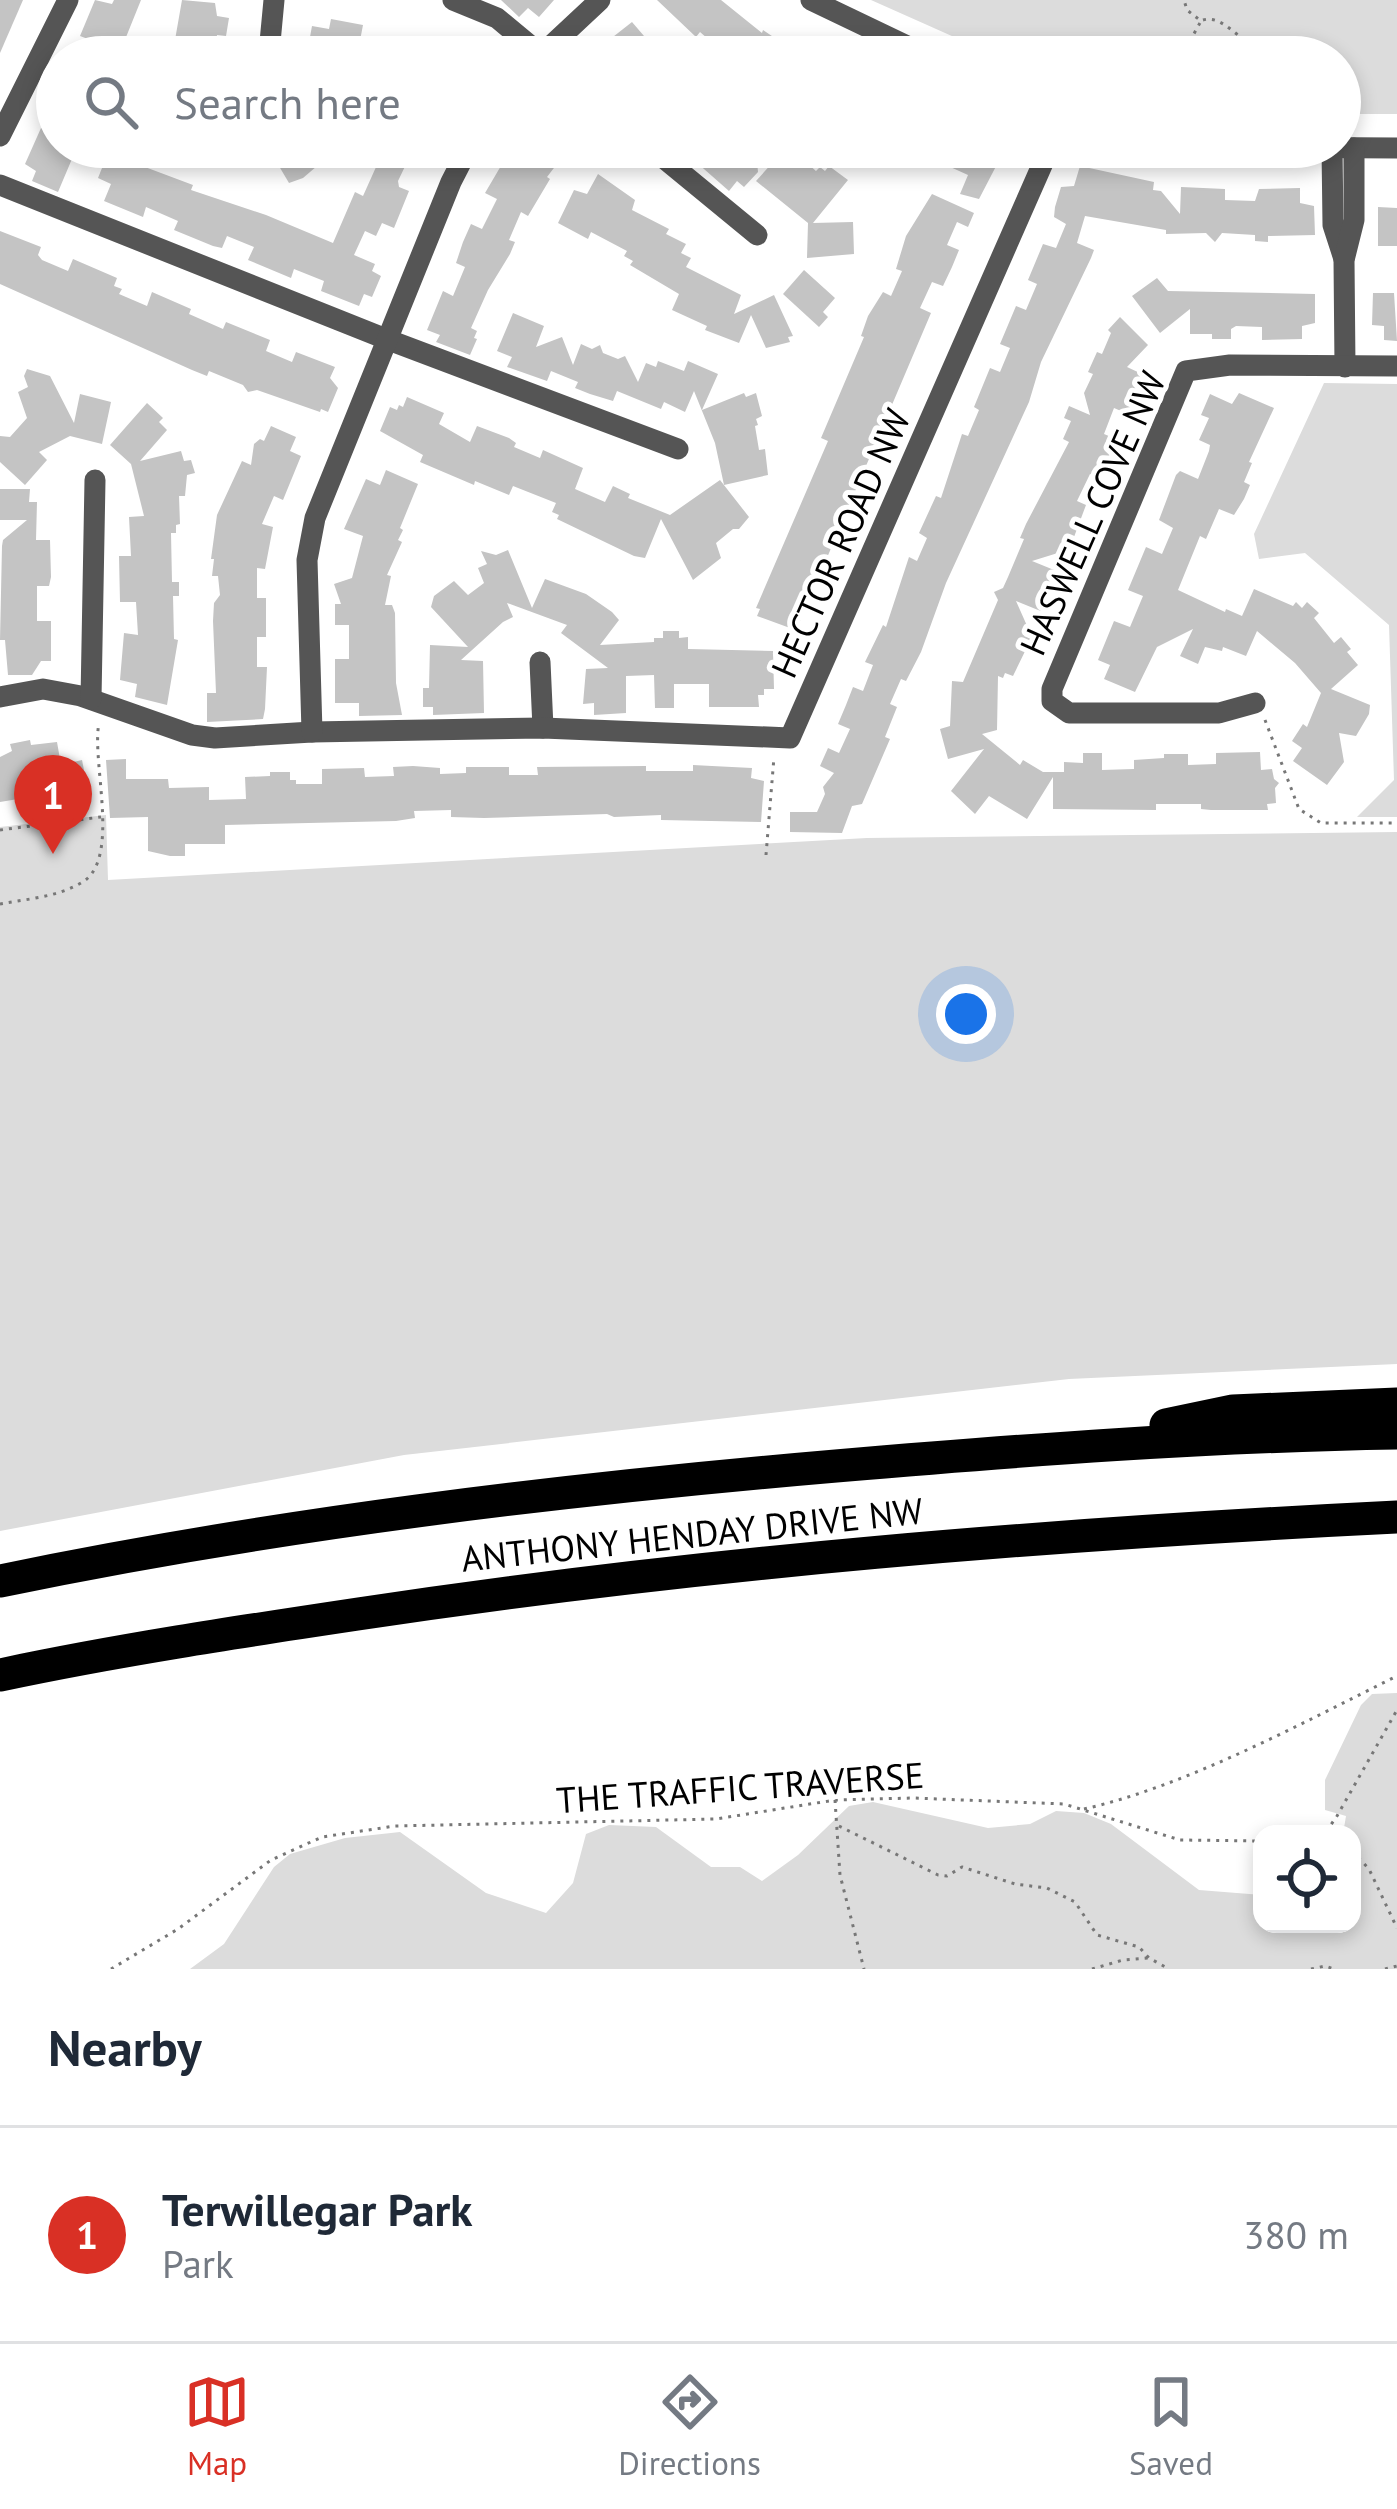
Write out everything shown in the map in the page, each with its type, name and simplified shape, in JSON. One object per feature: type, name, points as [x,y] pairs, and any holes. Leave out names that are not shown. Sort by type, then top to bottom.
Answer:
[{"type":"highway","points":[[1062,1447],[1233,1411],[1397,1404]]},
{"type":"highway","name":"ANTHONY HENDAY DRIVE NW","points":[[0,1581],[249,1537],[621,1484],[1062,1447],[1397,1433]]},
{"type":"highway","name":"ANTHONY HENDAY DRIVE NW","points":[[0,1675],[274,1626],[637,1575],[1032,1537],[1397,1517]]},
{"type":"highway","points":[[1269,1525],[1397,1534]]},
{"type":"street","points":[[50,36],[68,0]]},
{"type":"street","points":[[271,36],[274,0]]},
{"type":"street","points":[[453,0],[497,18],[518,36]]},
{"type":"street","points":[[562,36],[599,0]]},
{"type":"street","points":[[811,0],[886,36]]},
{"type":"street","points":[[0,136],[36,64]]},
{"type":"street","points":[[1361,148],[1397,148]]},
{"type":"street","points":[[312,732],[308,560],[315,518],[460,168]]},
{"type":"street","points":[[676,168],[757,235]]},
{"type":"street","name":"HECTOR ROAD NW","points":[[776,737],[790,738],[1041,168]]},
{"type":"street","points":[[1346,168],[1354,220],[1344,260],[1345,367],[1397,366]]},
{"type":"street","points":[[0,185],[677,449]]},
{"type":"street","name":"HASWELL COVE NW","points":[[1255,703],[1220,712],[1070,713],[1052,701],[1052,689],[1186,371],[1230,365],[1345,367]]},
{"type":"street","points":[[95,481],[98,702]]},
{"type":"street","points":[[540,662],[543,728]]},
{"type":"street","points":[[0,697],[43,689],[215,739],[312,732],[543,728],[776,737]]},
{"type":"path","points":[[1184,0],[1186,10],[1202,21]]},
{"type":"path","points":[[1193,36],[1202,21],[1213,18],[1239,36]]},
{"type":"path","points":[[0,904],[61,892],[86,881],[97,866],[103,816],[98,702]]},
{"type":"path","points":[[1255,703],[1272,731],[1298,809],[1321,823],[1397,823]]},
{"type":"path","points":[[766,855],[776,737]]},
{"type":"path","points":[[0,830],[103,816]]},
{"type":"path","points":[[1082,1809],[1268,1741],[1397,1676]]},
{"type":"path","points":[[1330,1825],[1397,1710]]},
{"type":"path","points":[[835,1800],[841,1875],[864,1969]]},
{"type":"path","name":"THE TRAFFIC TRAVERSE","points":[[111,1969],[178,1929],[272,1860],[322,1837],[394,1826],[716,1819],[835,1800],[1028,1800],[1082,1809],[1180,1840],[1253,1841]]},
{"type":"path","points":[[839,1826],[938,1875],[962,1868],[1047,1888],[1075,1902],[1097,1935],[1138,1947],[1169,1969]]},
{"type":"path","points":[[1361,1861],[1397,1928]]},
{"type":"path","points":[[1092,1969],[1149,1958]]},
{"type":"path","points":[[1385,1969],[1397,1966]]},
{"type":"path","points":[[1311,1969],[1334,1969]]},
{"type":"shaded area","points":[[871,0],[1397,0],[1397,114],[1361,114],[1361,36],[952,36]]},
{"type":"shaded area","points":[[1324,383],[1397,384],[1397,817],[1357,817],[1394,780],[1389,625],[1305,553],[1259,559],[1254,534]]},
{"type":"shaded area","points":[[106,815],[108,880],[867,838],[1397,832],[1397,1364],[1069,1379],[404,1455],[0,1531],[0,827]]},
{"type":"shaded area","points":[[1397,1693],[1397,1969],[190,1969],[224,1944],[274,1867],[290,1854],[345,1838],[400,1832],[486,1893],[546,1913],[573,1883],[586,1834],[609,1825],[656,1827],[711,1867],[740,1867],[762,1881],[798,1855],[849,1806],[873,1802],[988,1828],[1030,1824],[1056,1811],[1084,1813],[1111,1824],[1199,1890],[1253,1894],[1253,1933],[1361,1933],[1361,1825],[1344,1825],[1346,1816],[1325,1810],[1325,1780],[1361,1705],[1372,1694]]},
{"type":"building","points":[[0,0],[23,0],[0,53]]},
{"type":"building","points":[[95,0],[112,4],[114,0],[141,0],[126,36],[80,36]]},
{"type":"building","points":[[182,0],[215,3],[217,16],[229,18],[226,36],[176,36]]},
{"type":"building","points":[[501,0],[554,0],[539,17],[528,8],[519,17]]},
{"type":"building","points":[[657,0],[721,0],[772,36],[705,36],[700,32],[695,36]]},
{"type":"building","points":[[331,19],[363,25],[361,36],[310,36],[312,26],[329,29]]},
{"type":"building","points":[[632,22],[644,36],[614,36]]},
{"type":"building","points":[[36,139],[36,168],[68,168],[58,192],[32,181],[36,171],[25,164]]},
{"type":"building","points":[[102,168],[148,168],[193,185],[191,190],[333,243],[355,192],[363,196],[376,168],[404,168],[399,187],[409,191],[394,228],[382,223],[376,236],[365,231],[354,255],[375,264],[372,271],[381,276],[372,297],[364,294],[359,306],[321,291],[324,281],[294,269],[291,278],[248,260],[254,247],[227,236],[222,248],[213,246],[174,230],[178,221],[146,207],[143,217],[104,201],[111,184],[98,178]]},
{"type":"building","points":[[280,168],[315,168],[303,178],[289,183]]},
{"type":"building","points":[[500,168],[554,168],[528,216],[521,212],[509,240],[515,242],[510,254],[471,328],[477,331],[477,339],[470,355],[436,342],[440,335],[427,330],[443,291],[453,296],[465,267],[456,263],[471,224],[482,229],[497,199],[485,193]]},
{"type":"building","points":[[703,168],[758,168],[744,187],[737,181],[729,191]]},
{"type":"building","points":[[768,168],[832,168],[848,180],[813,223],[853,222],[854,254],[807,258],[808,223],[756,181]]},
{"type":"building","points":[[952,168],[995,168],[979,199],[960,194],[968,175]]},
{"type":"building","points":[[1079,168],[1154,182],[1153,190],[1161,191],[1180,214],[1181,187],[1225,189],[1225,200],[1255,201],[1259,189],[1300,188],[1300,203],[1314,206],[1315,235],[1268,236],[1268,242],[1255,241],[1255,235],[1222,233],[1215,242],[1206,233],[1166,234],[1166,230],[1085,216],[1077,243],[1094,250],[1091,258],[1041,362],[1029,402],[946,583],[921,652],[890,704],[897,707],[885,737],[890,739],[862,804],[852,806],[842,833],[790,832],[790,812],[817,812],[825,794],[823,787],[834,773],[820,766],[828,748],[839,753],[850,729],[838,724],[853,687],[863,691],[873,665],[865,662],[883,625],[886,627],[909,557],[917,561],[927,538],[919,533],[936,496],[941,498],[962,434],[968,436],[990,368],[1000,372],[1010,348],[1000,344],[1016,306],[1026,310],[1037,284],[1028,280],[1043,244],[1056,248],[1066,224],[1054,217],[1061,187],[1074,186]]},
{"type":"building","points":[[598,174],[635,200],[632,210],[669,229],[666,234],[686,244],[681,253],[691,258],[686,267],[741,295],[734,314],[774,295],[793,336],[788,337],[790,342],[766,348],[751,315],[739,343],[705,330],[707,326],[672,310],[679,294],[630,265],[633,261],[624,256],[627,251],[591,232],[588,239],[558,223],[574,190],[587,194]]},
{"type":"building","points":[[932,194],[974,213],[968,227],[957,222],[947,245],[959,250],[952,267],[943,286],[932,282],[920,308],[931,313],[798,626],[790,628],[757,616],[760,609],[756,608],[828,441],[821,438],[864,337],[868,316],[883,292],[891,296],[902,271],[896,269],[906,236]]},
{"type":"building","points":[[1378,207],[1397,208],[1397,246],[1378,246]]},
{"type":"building","points":[[0,231],[41,247],[38,255],[42,260],[68,271],[73,259],[117,278],[114,286],[122,289],[119,294],[147,306],[152,292],[223,329],[226,322],[270,340],[266,351],[292,362],[296,352],[335,367],[330,378],[338,388],[328,412],[257,390],[248,392],[243,385],[209,371],[207,376],[0,284]]},
{"type":"building","points":[[804,270],[835,298],[823,312],[828,317],[819,327],[783,294]]},
{"type":"building","points":[[1157,278],[1168,291],[1315,294],[1315,323],[1302,326],[1302,339],[1262,340],[1262,327],[1236,326],[1231,339],[1212,339],[1212,334],[1190,334],[1190,309],[1160,333],[1132,296]]},
{"type":"building","points":[[1373,293],[1394,293],[1397,341],[1384,340],[1384,326],[1372,325]]},
{"type":"building","points":[[513,313],[544,326],[536,347],[562,337],[573,365],[581,344],[592,349],[600,345],[603,353],[618,359],[625,356],[638,382],[646,363],[656,367],[658,361],[684,371],[688,361],[718,374],[702,410],[744,393],[746,397],[756,393],[762,416],[755,426],[759,450],[765,449],[768,475],[724,485],[715,443],[694,391],[685,412],[664,402],[661,409],[617,391],[613,401],[590,394],[575,388],[578,382],[551,371],[547,381],[507,367],[512,357],[497,351]]},
{"type":"building","points":[[1120,317],[1148,345],[1127,367],[1142,374],[1136,395],[1128,414],[1114,408],[1104,434],[1116,439],[1100,478],[1090,474],[1077,501],[1086,505],[1071,545],[1065,543],[1061,552],[1032,561],[1059,572],[1043,612],[1016,601],[1028,628],[1024,636],[1031,639],[1013,676],[998,676],[997,730],[982,734],[1020,765],[1023,760],[1043,772],[1064,772],[1064,762],[1083,763],[1083,753],[1102,753],[1102,770],[1134,769],[1134,760],[1164,758],[1164,754],[1188,754],[1188,765],[1216,764],[1216,753],[1260,752],[1261,770],[1272,769],[1279,783],[1276,803],[1267,804],[1268,810],[1211,810],[1201,809],[1201,804],[1156,804],[1156,810],[1053,809],[1053,777],[1027,819],[989,796],[975,814],[951,791],[984,749],[948,759],[940,729],[950,726],[952,681],[963,682],[998,600],[994,592],[1003,588],[1026,524],[1069,442],[1063,439],[1071,421],[1064,418],[1069,406],[1090,415],[1084,393],[1093,374],[1088,372],[1097,352],[1102,354],[1111,333],[1108,330]]},
{"type":"building","points":[[27,369],[50,376],[74,423],[80,394],[111,402],[102,444],[70,436],[39,452],[47,460],[25,485],[0,462],[0,436],[10,437],[27,418],[18,392],[28,387]]},
{"type":"building","points":[[1239,393],[1274,408],[1249,462],[1244,482],[1250,485],[1244,499],[1234,515],[1219,509],[1206,539],[1200,536],[1178,590],[1242,616],[1254,589],[1293,606],[1296,602],[1302,608],[1307,602],[1319,613],[1314,618],[1334,643],[1341,637],[1351,649],[1347,652],[1358,665],[1331,689],[1370,705],[1369,714],[1356,736],[1339,733],[1344,762],[1327,785],[1293,761],[1302,748],[1292,741],[1303,724],[1307,727],[1321,693],[1257,631],[1246,656],[1223,647],[1222,651],[1205,647],[1198,664],[1180,656],[1193,629],[1157,647],[1135,692],[1104,679],[1110,665],[1098,660],[1114,621],[1130,627],[1143,596],[1128,590],[1146,547],[1162,554],[1173,528],[1159,520],[1176,475],[1180,471],[1198,479],[1210,445],[1199,440],[1209,418],[1201,415],[1210,394],[1232,404]]},
{"type":"building","points":[[407,397],[444,413],[439,424],[470,442],[477,426],[509,438],[516,443],[514,447],[540,458],[543,450],[583,468],[575,489],[605,502],[613,486],[630,494],[628,498],[670,515],[720,480],[749,517],[716,543],[721,558],[693,580],[661,519],[645,558],[634,556],[557,519],[559,515],[552,512],[556,503],[513,486],[509,495],[475,481],[474,485],[420,462],[423,455],[380,431],[390,407],[403,407]]},
{"type":"building","points":[[147,403],[163,418],[159,422],[167,430],[140,461],[181,451],[184,461],[191,460],[195,473],[187,475],[185,496],[179,496],[180,524],[171,533],[172,582],[179,582],[179,596],[173,596],[174,639],[178,640],[167,705],[135,697],[137,684],[120,680],[124,633],[138,635],[136,602],[120,602],[119,556],[131,556],[129,517],[144,516],[131,464],[110,445]]},
{"type":"building","points":[[271,426],[296,437],[290,451],[301,456],[283,500],[274,496],[262,524],[273,527],[265,569],[257,568],[257,598],[266,598],[266,637],[257,637],[257,667],[267,667],[263,719],[207,722],[207,693],[216,693],[213,621],[214,603],[220,595],[211,559],[217,515],[242,461],[251,465],[254,444],[264,441]]},
{"type":"building","points":[[386,470],[418,484],[387,575],[391,576],[385,605],[392,605],[395,613],[396,683],[402,715],[359,716],[359,703],[335,703],[335,659],[349,659],[349,625],[335,625],[335,604],[341,604],[334,584],[352,578],[363,536],[344,529],[366,479],[380,485]]},
{"type":"building","points":[[0,489],[30,489],[29,502],[37,502],[36,540],[50,540],[51,577],[49,586],[37,586],[37,621],[51,621],[51,661],[41,661],[32,675],[8,675],[5,640],[0,640],[3,540],[27,520],[0,520]]},
{"type":"building","points":[[508,550],[532,608],[545,579],[586,594],[612,612],[619,620],[600,645],[654,642],[654,638],[663,638],[663,631],[679,631],[679,638],[688,637],[688,649],[773,651],[774,689],[758,695],[759,707],[709,707],[709,684],[674,684],[674,708],[655,708],[654,675],[626,676],[626,713],[594,715],[594,703],[583,704],[586,669],[608,668],[561,633],[567,625],[507,603],[513,617],[461,660],[483,661],[484,713],[433,715],[433,707],[423,707],[423,688],[429,688],[430,645],[468,647],[431,607],[434,596],[454,581],[468,595],[484,583],[478,568],[487,564],[481,551],[496,555]]},
{"type":"building","points":[[30,740],[31,745],[57,742],[61,765],[82,760],[88,790],[79,791],[81,800],[39,812],[36,796],[0,802],[0,757],[12,751],[10,744]]},
{"type":"building","points":[[126,759],[126,779],[168,779],[169,788],[209,787],[209,800],[246,799],[245,777],[270,776],[270,772],[290,772],[296,784],[322,784],[322,769],[364,768],[365,777],[394,776],[393,767],[413,766],[440,768],[440,774],[466,773],[466,767],[509,767],[509,775],[538,775],[537,767],[646,766],[646,771],[693,771],[693,765],[752,768],[751,778],[764,781],[761,822],[607,814],[451,817],[451,810],[414,811],[415,818],[396,821],[225,825],[225,844],[185,844],[185,856],[170,856],[148,851],[148,817],[110,818],[106,760]]},
{"type":"place","name":"Terwillegar Park","points":[[53,854]]}]
